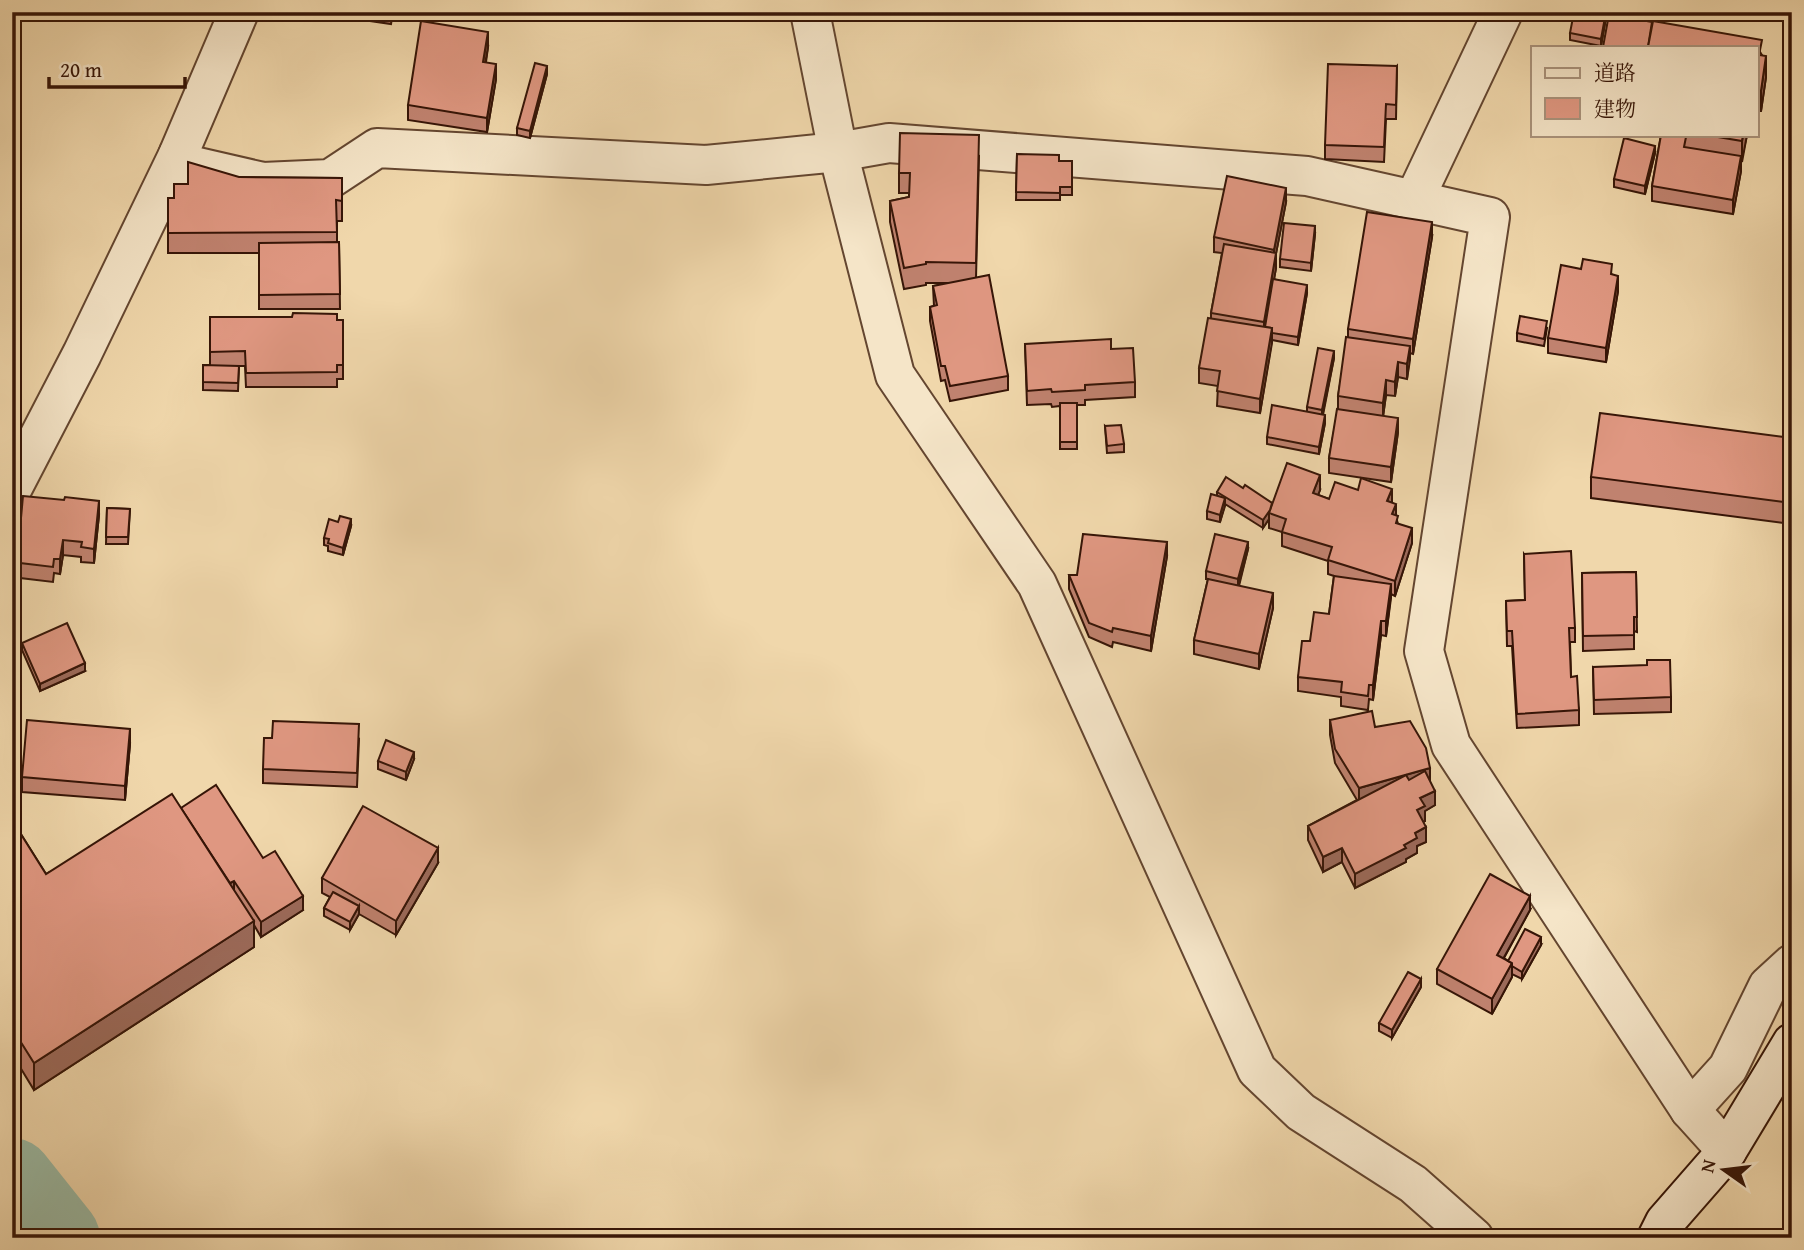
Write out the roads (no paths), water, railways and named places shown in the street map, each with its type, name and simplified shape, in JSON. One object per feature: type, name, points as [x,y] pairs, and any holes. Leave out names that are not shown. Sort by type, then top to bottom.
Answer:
[{"type":"street","points":[[12,489],[82,354],[178,155],[239,12]]},
{"type":"street","points":[[810,12],[838,152],[895,375],[1037,584],[1256,1070],[1301,1112],[1413,1184],[1474,1238]]},
{"type":"street","points":[[1414,200],[1503,12]]},
{"type":"street","points":[[178,155],[189,165],[263,182],[330,179],[377,148],[706,165],[838,152],[889,143],[1293,174],[1490,217],[1424,651],[1451,745],[1690,1111],[1727,1151]]},
{"type":"street","points":[[1690,1111],[1728,1068],[1768,986],[1792,964]]},
{"type":"street","points":[[1657,1238],[1665,1222],[1727,1151],[1792,1043]]},
{"type":"waterway","points":[[12,1179],[59,1238]]}]
